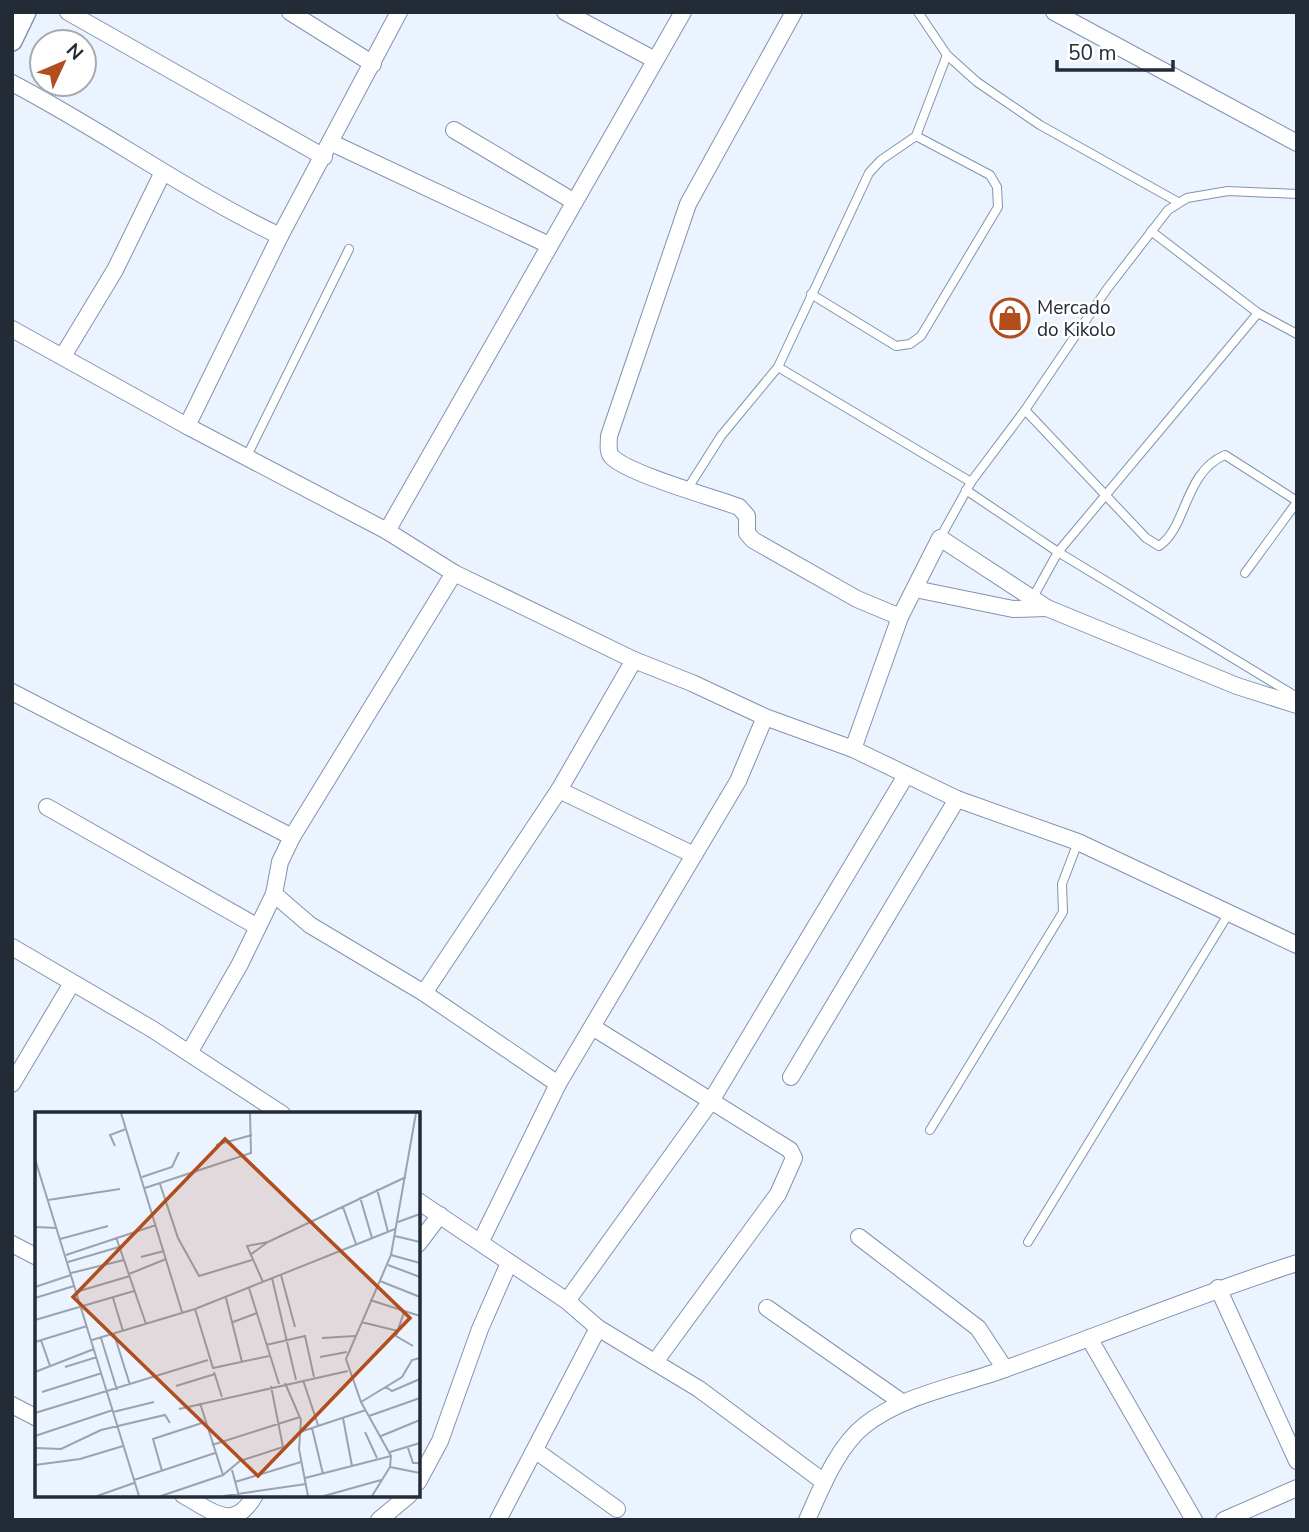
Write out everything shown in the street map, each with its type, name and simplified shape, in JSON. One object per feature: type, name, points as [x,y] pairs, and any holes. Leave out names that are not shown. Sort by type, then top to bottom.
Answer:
[{"type":"street","points":[[12,41],[26,12]]},
{"type":"street","points":[[68,12],[328,150],[549,245]]},
{"type":"street","points":[[290,12],[373,64]]},
{"type":"street","points":[[187,426],[281,236],[399,12]]},
{"type":"street","points":[[565,12],[655,61]]},
{"type":"street","points":[[387,531],[683,12]]},
{"type":"street","points":[[794,12],[688,204],[609,436],[609,453],[614,459],[739,507],[747,516],[747,533],[753,540],[857,599],[900,617]]},
{"type":"street","points":[[1054,12],[1297,144]]},
{"type":"street","points":[[12,83],[102,133],[162,174],[281,236]]},
{"type":"street","points":[[454,130],[573,201]]},
{"type":"street","points":[[63,356],[115,270],[162,174]]},
{"type":"street","points":[[12,329],[187,426],[387,531],[454,573],[634,660],[765,717],[853,749],[957,799],[1078,842],[1297,945]]},
{"type":"street","points":[[853,749],[900,617],[940,538],[1047,608],[1237,686],[1297,705]]},
{"type":"street","points":[[189,1053],[274,894],[280,862],[292,837],[454,573]]},
{"type":"street","points":[[915,589],[1013,609],[1047,608]]},
{"type":"street","points":[[424,993],[559,790],[634,660]]},
{"type":"street","points":[[12,692],[292,837]]},
{"type":"street","points":[[481,1241],[558,1084],[594,1028],[738,781],[765,717]]},
{"type":"street","points":[[566,1301],[711,1101],[905,776]]},
{"type":"street","points":[[559,790],[694,855]]},
{"type":"street","points":[[791,1077],[957,799]]},
{"type":"street","points":[[47,807],[258,927]]},
{"type":"street","points":[[274,894],[310,925],[424,993],[558,1084]]},
{"type":"street","points":[[12,947],[189,1053],[279,1112]]},
{"type":"street","points":[[12,1084],[72,983]]},
{"type":"street","points":[[594,1028],[790,1150],[794,1158],[778,1194],[655,1362]]},
{"type":"street","points":[[420,1202],[566,1301],[598,1328],[655,1362],[762,1434],[824,1482]]},
{"type":"street","points":[[420,1241],[440,1215]]},
{"type":"street","points":[[859,1237],[978,1328],[1005,1369]]},
{"type":"street","points":[[12,1244],[35,1256]]},
{"type":"street","points":[[423,1465],[509,1263]]},
{"type":"street","points":[[807,1520],[824,1482],[864,1425],[902,1403],[1005,1369],[1218,1288],[1297,1263]]},
{"type":"street","points":[[1218,1288],[1297,1461]]},
{"type":"street","points":[[767,1308],[902,1403]]},
{"type":"street","points":[[498,1520],[598,1328]]},
{"type":"street","points":[[1089,1338],[1194,1520]]},
{"type":"street","points":[[12,1405],[35,1417]]},
{"type":"street","points":[[536,1451],[617,1509]]},
{"type":"street","points":[[1224,1520],[1297,1488]]},
{"type":"street","points":[[187,1497],[229,1519],[239,1518],[247,1512],[254,1497]]},
{"type":"street","points":[[379,1520],[407,1497]]},
{"type":"lane","points":[[918,12],[947,55],[977,82],[1040,125],[1178,202]]},
{"type":"lane","points":[[688,488],[720,436],[778,367],[869,173],[881,160],[916,136],[947,55]]},
{"type":"lane","points":[[811,294],[896,346],[910,344],[921,336],[998,207],[998,187],[981,167],[916,136]]},
{"type":"lane","points":[[940,538],[969,486],[1151,232],[1178,202],[1228,191],[1297,194]]},
{"type":"lane","points":[[1151,232],[1258,313],[1297,334]]},
{"type":"lane","points":[[247,456],[349,249]]},
{"type":"lane","points":[[1032,599],[1058,552],[1258,313]]},
{"type":"lane","points":[[778,367],[969,486],[1058,552],[1297,697]]},
{"type":"lane","points":[[1025,410],[1146,538],[1158,546],[1167,541],[1190,491],[1216,459],[1225,455],[1297,502],[1245,573]]},
{"type":"lane","points":[[930,1130],[1063,912],[1062,884],[1078,842]]},
{"type":"lane","points":[[1028,1242],[1229,913]]},
{"type":"place","name":"Mercado do Kikolo","points":[[1010,318]]}]
